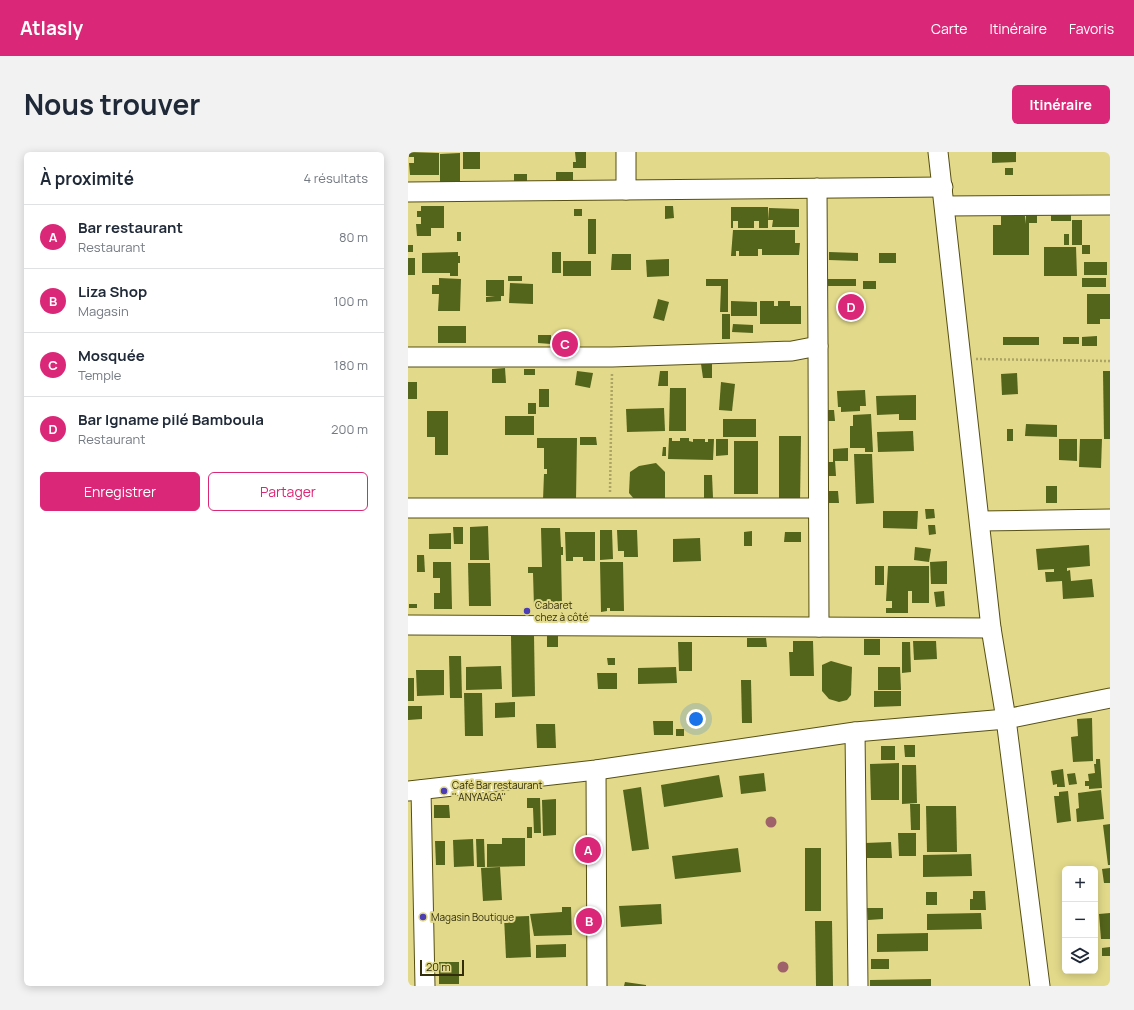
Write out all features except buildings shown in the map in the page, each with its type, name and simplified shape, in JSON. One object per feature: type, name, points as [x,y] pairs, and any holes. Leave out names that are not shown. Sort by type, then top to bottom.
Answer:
[{"type":"street","points":[[626,152],[626,190]]},
{"type":"street","points":[[938,152],[991,628],[1006,719],[1040,986]]},
{"type":"street","points":[[408,192],[943,187]]},
{"type":"street","points":[[817,188],[817,508],[819,627]]},
{"type":"street","points":[[945,206],[1110,205]]},
{"type":"street","points":[[408,357],[612,356],[792,351],[818,346]]},
{"type":"street","points":[[408,508],[817,508]]},
{"type":"street","points":[[980,521],[1110,519]]},
{"type":"street","points":[[408,625],[991,628]]},
{"type":"street","points":[[425,986],[416,919],[414,791],[596,770],[855,732],[1006,719],[1110,698]]},
{"type":"street","points":[[855,732],[858,986]]},
{"type":"street","points":[[596,770],[597,986]]},
{"type":"path","points":[[610,509],[612,356]]},
{"type":"path","points":[[962,359],[1110,361]]},
{"type":"place","name":"Bar Igname pilé Bamboula","points":[[851,307]]},
{"type":"place","name":"Mosquée","points":[[565,344]]},
{"type":"place","name":"Cabaret chez à côté","points":[[527,611]]},
{"type":"place","name":"Café Bar restaurant '' ANYAAGA''","points":[[444,791]]},
{"type":"place","name":"Bar restaurant","points":[[588,850]]},
{"type":"place","name":"Magasin Boutique","points":[[423,917]]},
{"type":"place","name":"Liza Shop","points":[[589,921]]}]
